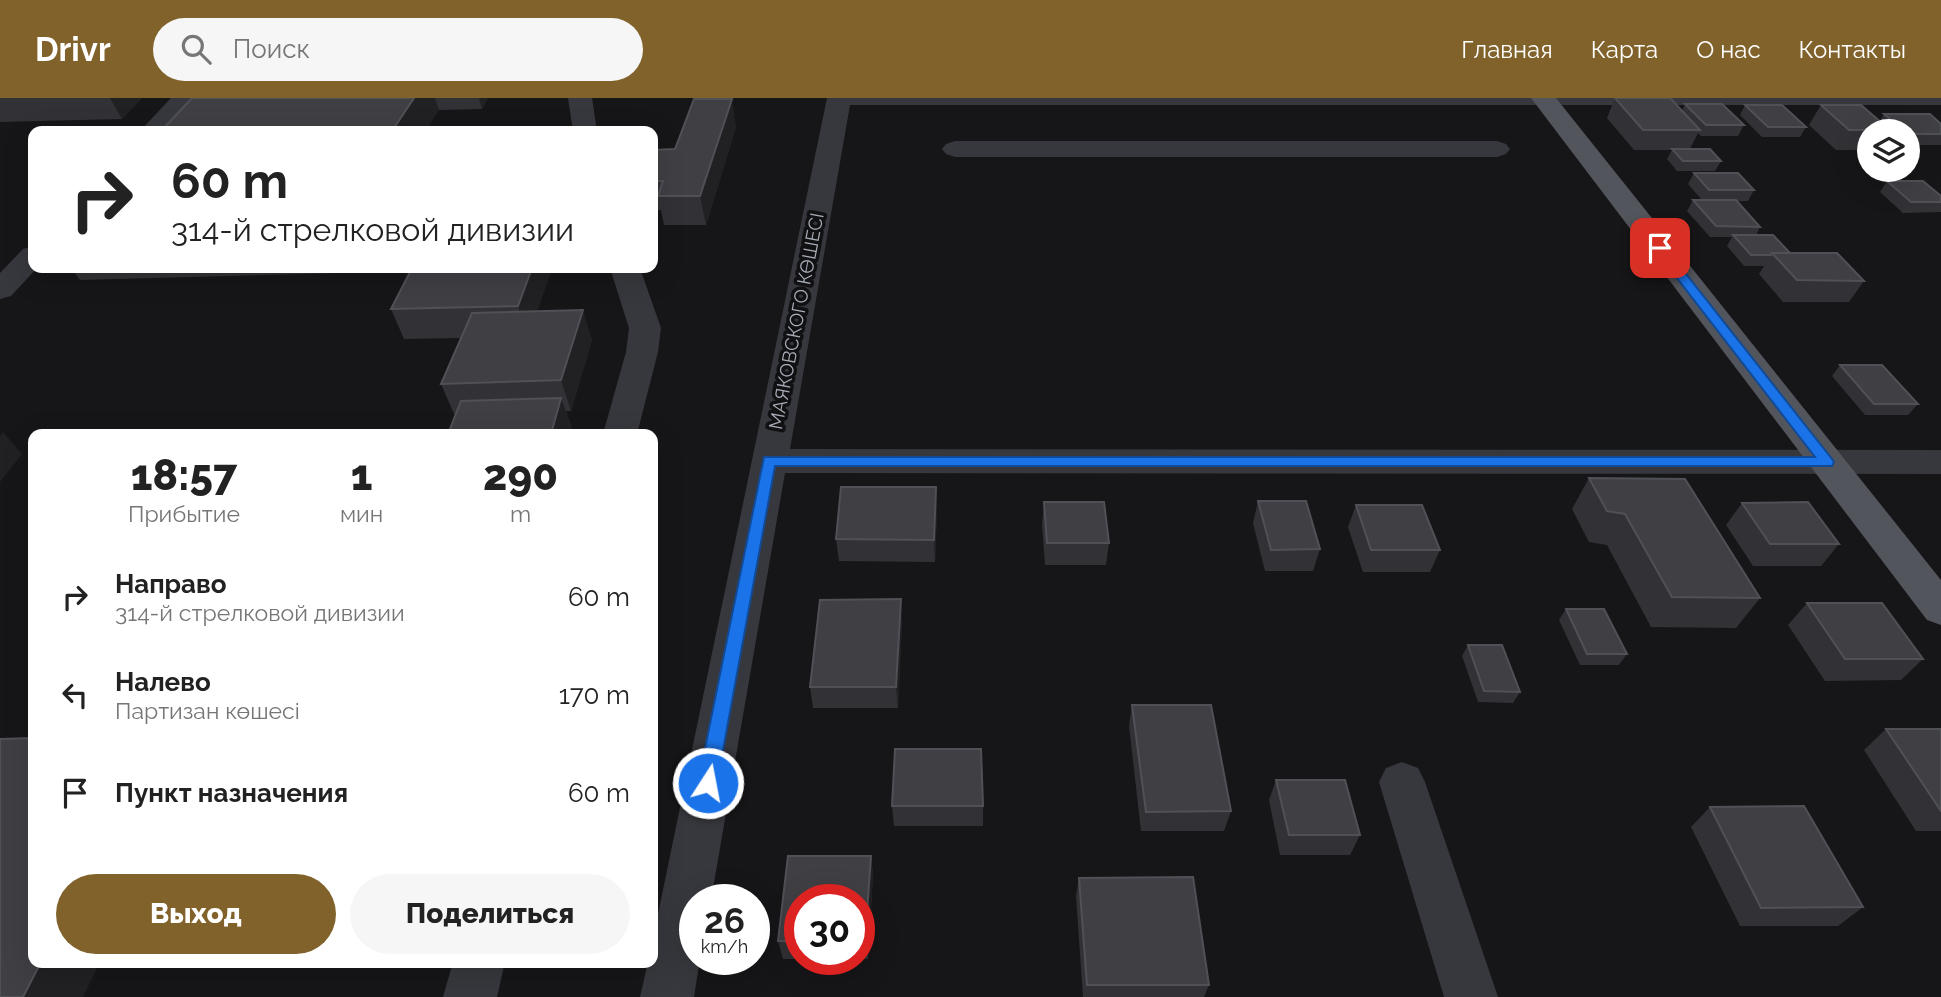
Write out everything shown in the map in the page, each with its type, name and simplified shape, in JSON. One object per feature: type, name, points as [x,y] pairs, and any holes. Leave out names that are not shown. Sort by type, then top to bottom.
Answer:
[{"type":"main road","points":[[1543,98],[1941,609]]},
{"type":"street","points":[[157,126],[184,98]]},
{"type":"street","points":[[580,98],[584,126]]},
{"type":"street","points":[[839,98],[1941,99]]},
{"type":"street","name":"МАЯКОВСКОГО КӨШЕСІ","points":[[667,997],[839,98]]},
{"type":"street","points":[[1224,98],[1244,149]]},
{"type":"street","points":[[955,149],[1497,149]]},
{"type":"street","points":[[0,289],[28,260]]},
{"type":"street","points":[[621,429],[642,352],[645,328],[627,273]]},
{"type":"street","points":[[769,461],[1941,462]]},
{"type":"street","points":[[1402,782],[1471,997]]},
{"type":"street","points":[[470,997],[477,968]]},
{"type":"building","points":[[192,98],[414,98],[395,126],[166,126]]},
{"type":"building","points":[[1615,98],[1670,98],[1700,130],[1643,130]]},
{"type":"building","points":[[694,99],[732,99],[700,196],[658,196],[663,181],[658,181],[658,150],[675,149]]},
{"type":"building","points":[[1685,104],[1722,104],[1744,125],[1706,125]]},
{"type":"building","points":[[1745,105],[1782,105],[1806,127],[1768,127]]},
{"type":"building","points":[[1821,105],[1861,105],[1877,119],[1857,119],[1857,130],[1849,130]]},
{"type":"building","points":[[1884,114],[1930,114],[1941,124],[1941,134],[1920,134],[1920,119],[1890,119]]},
{"type":"building","points":[[1672,149],[1710,149],[1721,161],[1683,161]]},
{"type":"building","points":[[1694,173],[1738,173],[1754,190],[1709,190]]},
{"type":"building","points":[[1923,181],[1941,196],[1941,202],[1911,202],[1888,182]]},
{"type":"building","points":[[1693,200],[1736,200],[1760,227],[1716,226]]},
{"type":"building","points":[[1733,235],[1773,235],[1790,253],[1751,255]]},
{"type":"building","points":[[1772,253],[1837,253],[1864,281],[1797,280]]},
{"type":"building","points":[[409,273],[530,273],[518,306],[391,309]]},
{"type":"building","points":[[583,310],[561,380],[441,384],[472,313]]},
{"type":"building","points":[[1840,365],[1882,365],[1918,404],[1874,404]]},
{"type":"building","points":[[561,398],[552,429],[450,429],[461,401]]},
{"type":"building","points":[[1589,478],[1685,479],[1760,598],[1672,597],[1625,514],[1607,511]]},
{"type":"building","points":[[841,487],[936,487],[934,540],[836,539]]},
{"type":"building","points":[[1258,501],[1306,501],[1320,549],[1271,550]]},
{"type":"building","points":[[1044,502],[1104,502],[1109,543],[1047,543]]},
{"type":"building","points":[[1808,502],[1839,544],[1770,544],[1742,503]]},
{"type":"building","points":[[1356,505],[1422,505],[1440,550],[1371,550]]},
{"type":"building","points":[[901,599],[896,687],[810,687],[820,600]]},
{"type":"building","points":[[1807,603],[1882,603],[1923,659],[1845,659]]},
{"type":"building","points":[[1566,609],[1604,609],[1627,654],[1587,654]]},
{"type":"building","points":[[1468,645],[1502,645],[1520,692],[1484,691]]},
{"type":"building","points":[[1132,705],[1211,705],[1231,811],[1146,812]]},
{"type":"building","points":[[1886,729],[1941,729],[1941,811]]},
{"type":"building","points":[[28,738],[28,968],[38,968],[23,997],[0,997],[0,739]]},
{"type":"building","points":[[895,749],[981,749],[983,806],[892,806]]},
{"type":"building","points":[[1276,780],[1345,780],[1360,835],[1289,835]]},
{"type":"building","points":[[1804,806],[1863,907],[1761,908],[1710,807]]},
{"type":"building","points":[[788,856],[871,856],[869,884],[785,884]]},
{"type":"building","points":[[1193,877],[1209,985],[1087,985],[1079,878]]},
{"type":"building","points":[[784,890],[784,941],[778,941]]},
{"type":"route","points":[[708,783],[769,461],[1827,462],[1660,248]]}]
